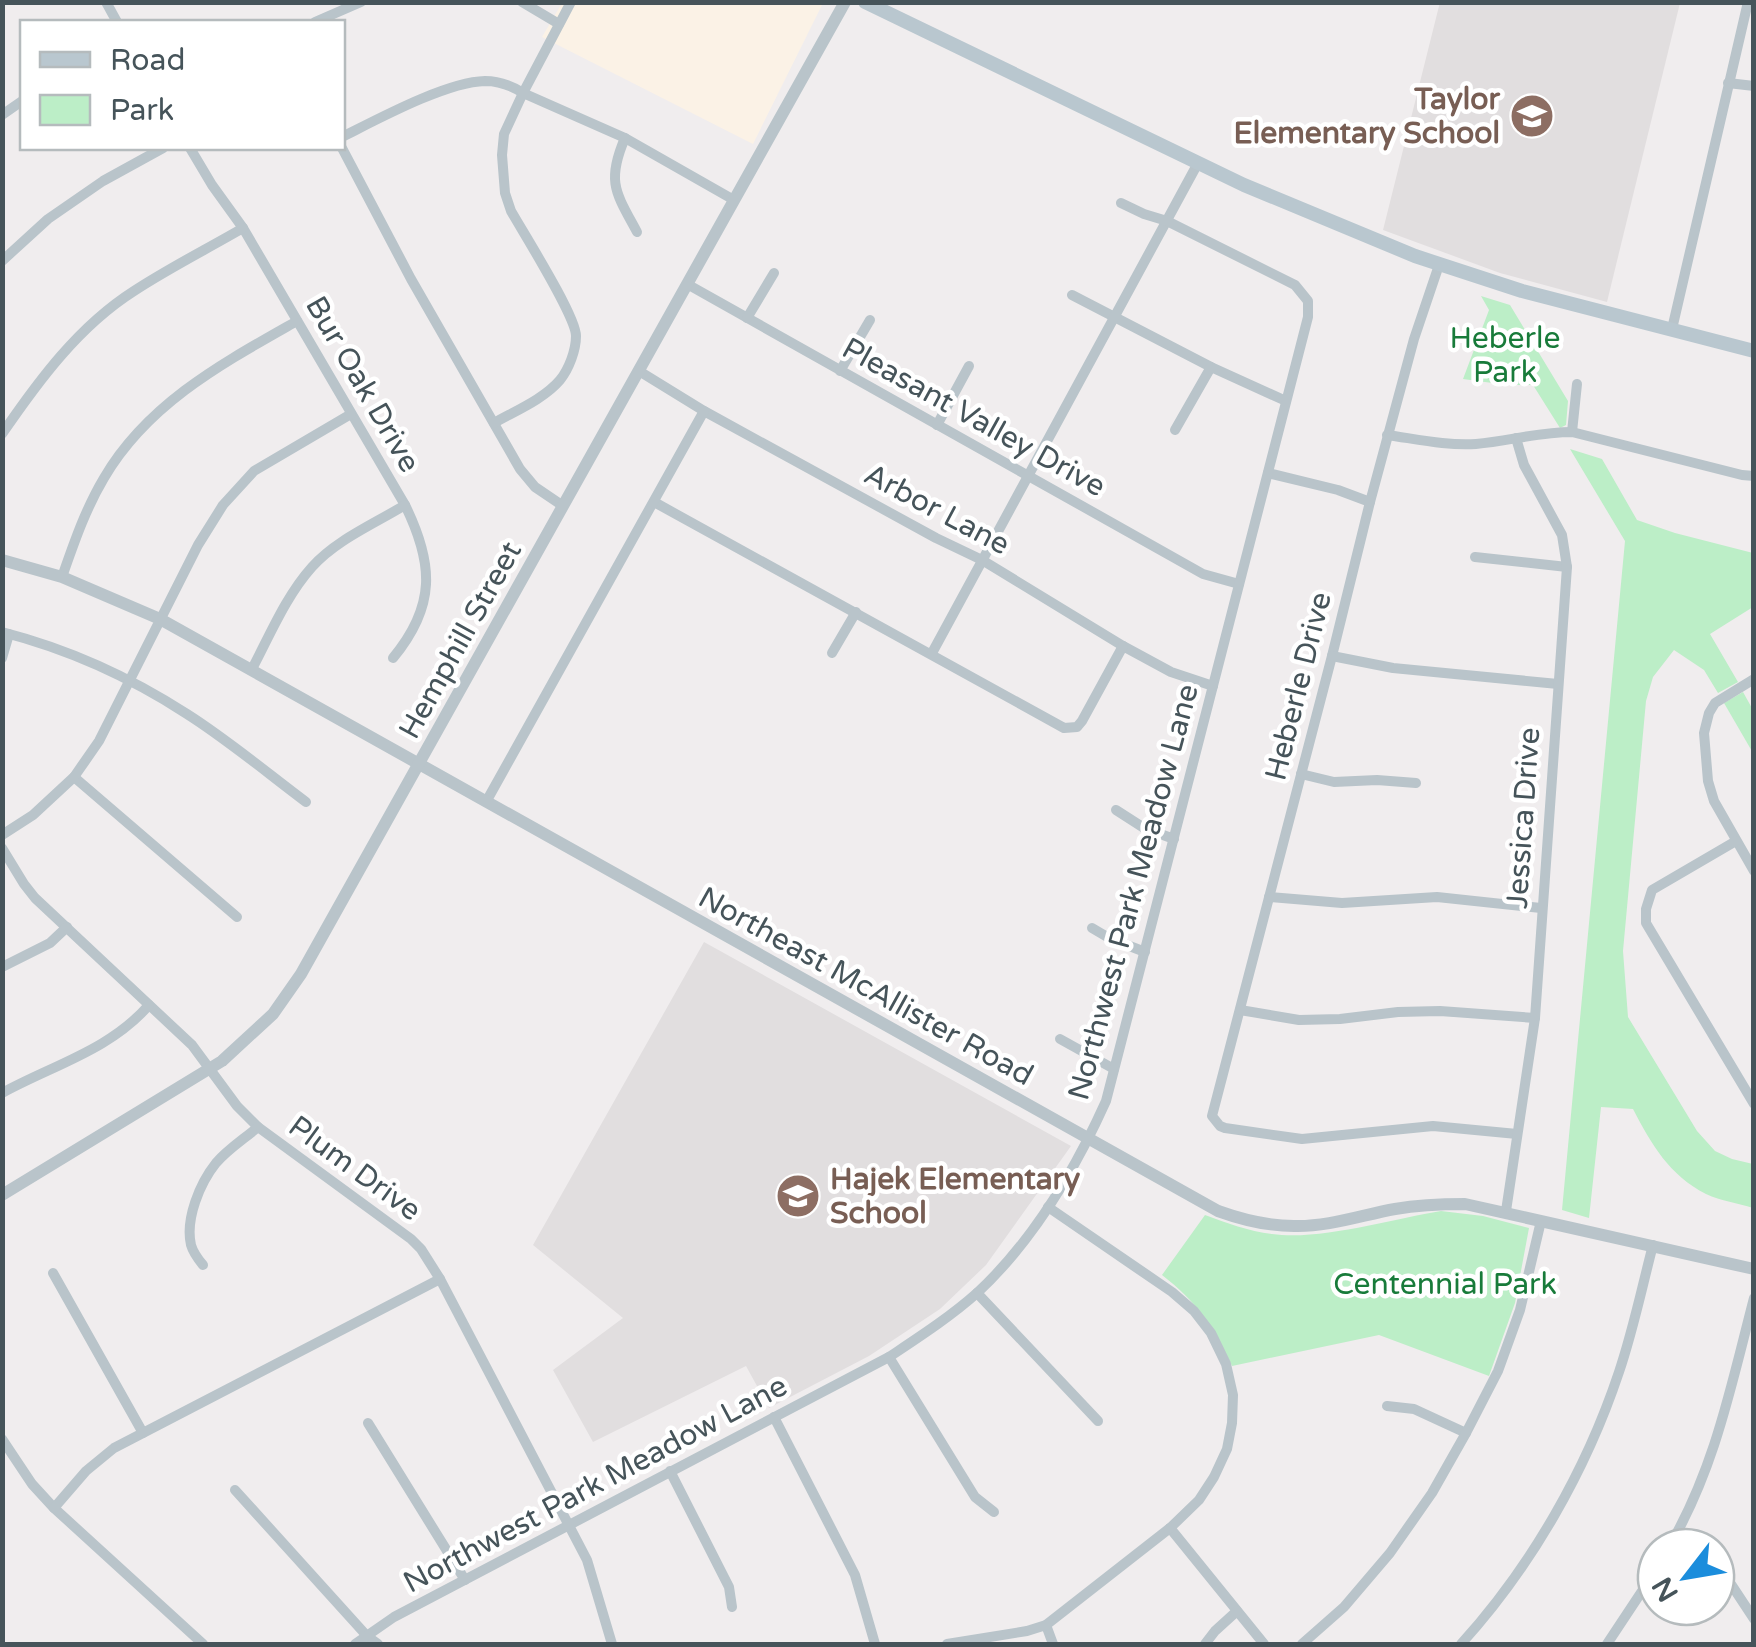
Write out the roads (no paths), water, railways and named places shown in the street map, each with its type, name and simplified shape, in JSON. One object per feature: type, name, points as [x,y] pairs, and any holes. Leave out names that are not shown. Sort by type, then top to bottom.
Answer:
[{"type":"main road","points":[[865,2],[1198,163],[1439,265],[1522,291],[1754,351]]},
{"type":"street","points":[[320,20],[361,2]]},
{"type":"street","points":[[522,2],[559,24]]},
{"type":"street","points":[[494,423],[548,392],[560,380],[569,365],[576,332],[511,210],[505,193],[502,155],[504,134],[571,2]]},
{"type":"street","name":"Hemphill Street","points":[[2,1195],[209,1070],[255,1033],[288,993],[845,2]]},
{"type":"street","points":[[1672,330],[1748,2]]},
{"type":"street","points":[[345,136],[400,108],[452,89],[484,81],[510,85],[624,138],[734,200]]},
{"type":"street","points":[[1728,83],[1754,86]]},
{"type":"street","points":[[624,138],[616,160],[616,192],[637,232]]},
{"type":"street","points":[[2,260],[48,219],[159,150]]},
{"type":"street","name":"Bur Oak Drive","points":[[191,150],[242,228],[419,534],[426,564],[421,612],[393,658]]},
{"type":"street","points":[[343,150],[411,279],[520,469],[535,487],[563,506]]},
{"type":"street","points":[[932,653],[1198,163]]},
{"type":"street","points":[[1121,203],[1167,221]]},
{"type":"street","name":"Northwest Park Meadow Lane","points":[[355,1644],[394,1617],[889,1357],[938,1324],[977,1292],[1028,1235],[1089,1139],[1106,1101],[1308,317],[1308,300],[1294,285],[1167,221]]},
{"type":"street","points":[[2,434],[37,383],[86,329],[132,292],[242,228]]},
{"type":"street","name":"Heberle Drive","points":[[1439,265],[1414,339],[1370,502],[1212,1116],[1225,1128],[1292,1138],[1433,1126],[1517,1134]]},
{"type":"street","points":[[747,318],[774,273]]},
{"type":"street","name":"Pleasant Valley Drive","points":[[687,284],[1203,574],[1240,584]]},
{"type":"street","points":[[1072,295],[1286,401]]},
{"type":"street","points":[[840,371],[870,320]]},
{"type":"street","points":[[62,577],[80,524],[104,476],[138,431],[175,396],[215,368],[297,321]]},
{"type":"street","points":[[937,425],[969,366]]},
{"type":"street","points":[[1175,430],[1211,367]]},
{"type":"street","name":"Arbor Lane","points":[[639,371],[704,411],[982,560],[1123,646],[1171,672],[1213,686]]},
{"type":"street","points":[[1572,432],[1577,384]]},
{"type":"street","points":[[486,802],[704,411]]},
{"type":"street","points":[[2,834],[33,814],[74,777],[99,741],[198,544],[223,505],[254,471],[351,414]]},
{"type":"street","points":[[1388,435],[1474,444],[1572,432],[1754,476]]},
{"type":"street","name":"Jessica Drive","points":[[1506,1212],[1535,1018],[1566,566],[1562,535],[1524,466],[1516,438]]},
{"type":"street","points":[[1268,473],[1370,502]]},
{"type":"street","points":[[654,502],[1064,728],[1077,727],[1082,721],[1123,646]]},
{"type":"street","points":[[252,669],[294,591],[314,564],[338,545],[405,506]]},
{"type":"street","points":[[1476,557],[1566,566]]},
{"type":"street","name":"Northeast McAllister Road","points":[[2,560],[62,577],[160,618],[1218,1211],[1268,1224],[1318,1225],[1398,1208],[1465,1204],[1754,1269]]},
{"type":"street","points":[[832,653],[856,612]]},
{"type":"street","points":[[2,658],[6,633],[69,653],[129,680],[188,715],[306,802]]},
{"type":"street","points":[[1332,656],[1394,668],[1558,684]]},
{"type":"street","points":[[1754,679],[1715,703],[1704,733],[1714,801],[1754,871]]},
{"type":"street","points":[[1301,774],[1334,782],[1416,783]]},
{"type":"street","points":[[74,777],[236,916]]},
{"type":"street","points":[[1116,810],[1144,828],[1174,839]]},
{"type":"street","points":[[1736,841],[1652,890],[1646,923],[1754,1104]]},
{"type":"street","name":"Plum Drive","points":[[2,848],[24,884],[192,1045],[237,1106],[258,1127],[421,1249],[440,1278],[588,1560],[612,1644]]},
{"type":"street","points":[[1270,896],[1342,903],[1436,896],[1542,908]]},
{"type":"street","points":[[2,967],[50,943],[67,927]]},
{"type":"street","points":[[1092,928],[1145,952]]},
{"type":"street","points":[[2,1093],[88,1052],[149,1005]]},
{"type":"street","points":[[1240,1010],[1299,1020],[1440,1011],[1535,1018]]},
{"type":"street","points":[[1060,1039],[1114,1069]]},
{"type":"street","points":[[203,1265],[190,1240],[198,1197],[217,1162],[258,1127]]},
{"type":"street","points":[[946,1644],[1046,1625],[1200,1500],[1227,1450],[1232,1395],[1226,1364],[1212,1334],[1172,1292],[1048,1207]]},
{"type":"street","points":[[1302,1644],[1344,1607],[1390,1553],[1432,1494],[1466,1434],[1498,1371],[1520,1310],[1540,1220]]},
{"type":"street","points":[[1461,1644],[1535,1546],[1577,1475],[1619,1372],[1654,1245]]},
{"type":"street","points":[[53,1273],[144,1433]]},
{"type":"street","points":[[54,1508],[86,1471],[114,1448],[440,1278]]},
{"type":"street","points":[[977,1292],[1098,1420]]},
{"type":"street","points":[[1680,1527],[1710,1462],[1754,1298]]},
{"type":"street","points":[[889,1357],[975,1498],[994,1512]]},
{"type":"street","points":[[1388,1406],[1438,1418],[1466,1434]]},
{"type":"street","points":[[774,1417],[855,1575],[875,1644]]},
{"type":"street","points":[[368,1423],[465,1580]]},
{"type":"street","points":[[2,1439],[32,1484],[54,1508],[204,1644]]},
{"type":"street","points":[[670,1472],[729,1587],[732,1607]]},
{"type":"street","points":[[236,1490],[378,1644]]},
{"type":"street","points":[[1170,1528],[1264,1644]]},
{"type":"street","points":[[1736,1592],[1754,1620]]},
{"type":"street","points":[[1607,1644],[1636,1600]]},
{"type":"street","points":[[1205,1644],[1237,1611]]},
{"type":"street","points":[[1046,1625],[1053,1644]]},
{"type":"place","name":"Taylor Elementary School","points":[[1532,116]]},
{"type":"place","name":"Hajek Elementary School","points":[[798,1196]]},
{"type":"park label","name":"Heberle Park","points":[[1505,355]]},
{"type":"park label","name":"Centennial Park","points":[[1445,1284]]}]
